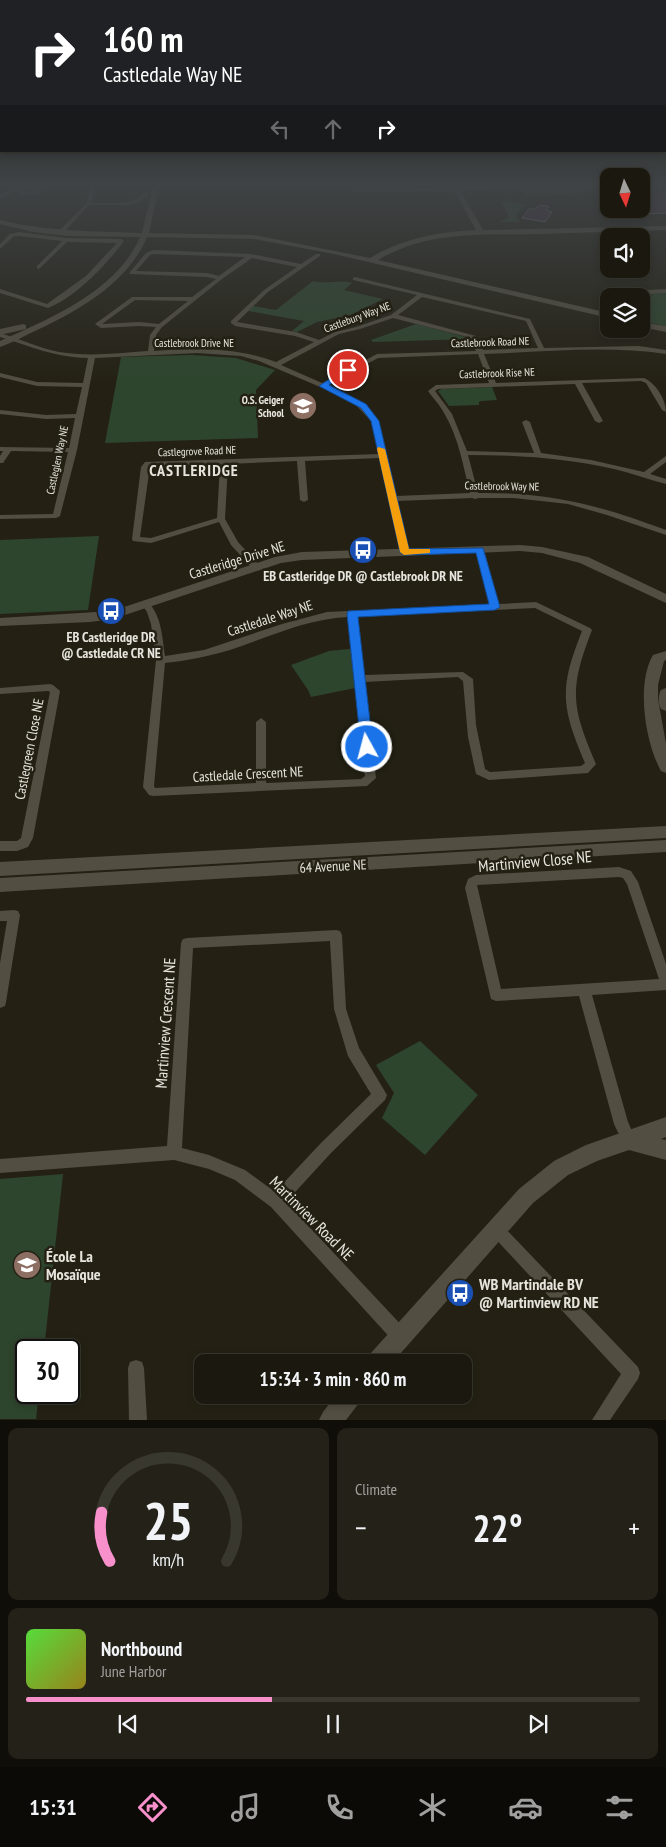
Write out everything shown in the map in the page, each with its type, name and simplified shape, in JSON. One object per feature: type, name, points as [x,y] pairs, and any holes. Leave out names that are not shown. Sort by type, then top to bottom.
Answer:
[{"type":"street","points":[[39,267],[55,251]]},
{"type":"street","points":[[0,292],[48,306],[88,280],[113,251]]},
{"type":"street","points":[[3,339],[73,301],[104,278],[129,251]]},
{"type":"street","points":[[3,339],[64,313],[98,290],[123,268],[136,251]]},
{"type":"street","points":[[324,251],[600,314]]},
{"type":"street","points":[[374,262],[389,251]]},
{"type":"street","points":[[220,278],[207,275],[132,273],[148,254],[153,252],[251,256],[302,266]]},
{"type":"street","points":[[358,258],[384,254]]},
{"type":"street","points":[[384,254],[397,267]]},
{"type":"street","points":[[318,255],[266,291],[233,322],[235,324],[296,334],[319,342]]},
{"type":"street","points":[[151,353],[153,335],[160,326],[192,299],[251,256]]},
{"type":"street","points":[[355,279],[528,320],[542,350]]},
{"type":"street","points":[[650,292],[666,291]]},
{"type":"street","name":"Castlebury Way NE","points":[[276,365],[337,333],[366,326],[393,316],[421,295]]},
{"type":"street","points":[[160,326],[138,324],[101,326],[98,324],[134,298],[192,299]]},
{"type":"street","points":[[393,316],[474,337],[493,384]]},
{"type":"street","points":[[650,326],[666,330]]},
{"type":"street","points":[[602,338],[607,348]]},
{"type":"street","points":[[3,339],[26,344]]},
{"type":"street","name":"Castlebrook Drive NE","points":[[3,339],[62,354],[241,354],[276,365],[364,406],[377,427],[404,552]]},
{"type":"street","name":"Castlebrook Road NE","points":[[323,386],[377,356],[607,348],[639,348],[666,352]]},
{"type":"street","name":"Castleglen Way NE","points":[[0,517],[56,516],[73,450],[84,385],[92,355]]},
{"type":"street","points":[[0,376],[37,384],[84,385]]},
{"type":"street","name":"Castlebrook Rise NE","points":[[475,496],[457,429],[442,402],[431,391],[436,387],[642,379],[649,382],[666,410]]},
{"type":"street","points":[[578,382],[599,421]]},
{"type":"street","points":[[0,412],[38,416],[78,416]]},
{"type":"street","points":[[526,422],[538,454]]},
{"type":"street","points":[[0,461],[4,449],[73,450]]},
{"type":"street","points":[[462,453],[538,454],[593,462],[666,482]]},
{"type":"street","name":"Castlegrove Road NE","points":[[221,519],[152,541],[136,539],[145,467],[148,464],[382,456]]},
{"type":"street","points":[[645,475],[666,458]]},
{"type":"street","points":[[301,459],[304,500]]},
{"type":"street","points":[[224,462],[221,519],[234,543],[256,567]]},
{"type":"street","name":"Castlebrook Way NE","points":[[392,500],[475,496],[528,496],[554,499],[614,514],[666,534]]},
{"type":"street","name":"Castleridge Drive NE","points":[[0,622],[90,618],[113,615],[256,567],[302,556],[404,552],[520,548],[564,554],[584,560],[663,596]]},
{"type":"street","points":[[480,550],[495,607]]},
{"type":"street","name":"Castledale Crescent NE","points":[[146,605],[151,611],[156,624],[161,660],[148,787],[153,792],[362,783],[371,778],[352,614]]},
{"type":"street","name":"Castledale Way NE","points":[[161,660],[203,655],[308,619],[327,615],[536,605],[586,630],[576,662],[570,697],[581,739],[591,764],[584,770],[489,776],[480,771],[472,738],[468,679],[460,674],[360,679]]},
{"type":"street","points":[[666,655],[658,658],[653,671],[650,693],[654,730],[666,767]]},
{"type":"street","name":"Castlegreen Close NE","points":[[0,691],[50,688],[55,691],[27,838],[24,844],[0,846]]},
{"type":"street","points":[[666,693],[666,706]]},
{"type":"street","points":[[261,722],[261,788]]},
{"type":"street","name":"64 Avenue NE","points":[[0,885],[622,849],[664,834]]},
{"type":"street","name":"64 Avenue NE","points":[[0,869],[664,834]]},
{"type":"street","points":[[622,849],[666,855]]},
{"type":"street","name":"Martinview Close NE","points":[[619,872],[627,874],[632,882],[666,983],[584,990],[496,995],[471,888],[472,882],[476,880],[619,872]]},
{"type":"street","points":[[0,916],[14,915],[0,1002]]},
{"type":"street","name":"Martinview Crescent NE","points":[[174,1153],[188,943],[336,935],[340,1009],[353,1051],[380,1095],[326,1148],[276,1202]]},
{"type":"street","points":[[584,990],[621,1124],[629,1140],[666,1150]]},
{"type":"street","points":[[385,1354],[526,1196],[561,1168],[592,1152],[666,1127]]},
{"type":"street","name":"Martinview Road NE","points":[[0,1166],[174,1153],[209,1162],[240,1175],[276,1202],[400,1336]]},
{"type":"street","points":[[496,1229],[632,1373],[600,1420]]},
{"type":"street","points":[[136,1368],[138,1420]]},
{"type":"street","points":[[332,1420],[345,1404]]},
{"type":"green space","points":[[313,281],[352,283],[344,290],[383,299],[350,315],[317,322],[297,332],[292,331],[304,321],[248,311],[253,306],[276,310]]},
{"type":"green space","points":[[666,293],[666,326],[650,323],[650,295]]},
{"type":"green space","points":[[416,324],[470,339],[373,342],[371,340]]},
{"type":"green space","points":[[191,355],[236,358],[275,370],[256,390],[258,438],[105,443],[121,357]]},
{"type":"green space","points":[[492,387],[497,400],[481,401],[479,405],[449,406],[438,391],[442,389]]},
{"type":"green space","points":[[99,536],[88,610],[0,614],[0,540]]},
{"type":"green space","points":[[351,650],[355,688],[311,697],[291,665],[329,651]]},
{"type":"green space","points":[[420,1041],[478,1095],[425,1155],[382,1118],[394,1093],[376,1065]]},
{"type":"green space","name":"École La Mosaïque","points":[[63,1174],[45,1339],[15,1339],[15,1404],[38,1404],[36,1419],[0,1419],[0,1179]]},
{"type":"slow traffic","points":[[381,449],[404,552],[427,551]]},
{"type":"place","name":"O.S. Geiger School","points":[[303,406]]},
{"type":"place","name":"EB Castleridge DR @ Castlebrook DR NE","points":[[363,550]]},
{"type":"place","name":"EB Castleridge DR @ Castledale CR NE","points":[[111,611]]},
{"type":"place","name":"École La Mosaïque","points":[[27,1265]]},
{"type":"place","name":"WB Martindale BV @ Martinview RD NE","points":[[460,1293]]},
{"type":"district","name":"CASTLERIDGE","points":[[194,470]]},
{"type":"route","points":[[348,370],[323,386],[364,406],[375,421],[404,552],[480,550],[495,607],[352,614],[367,747]]}]
